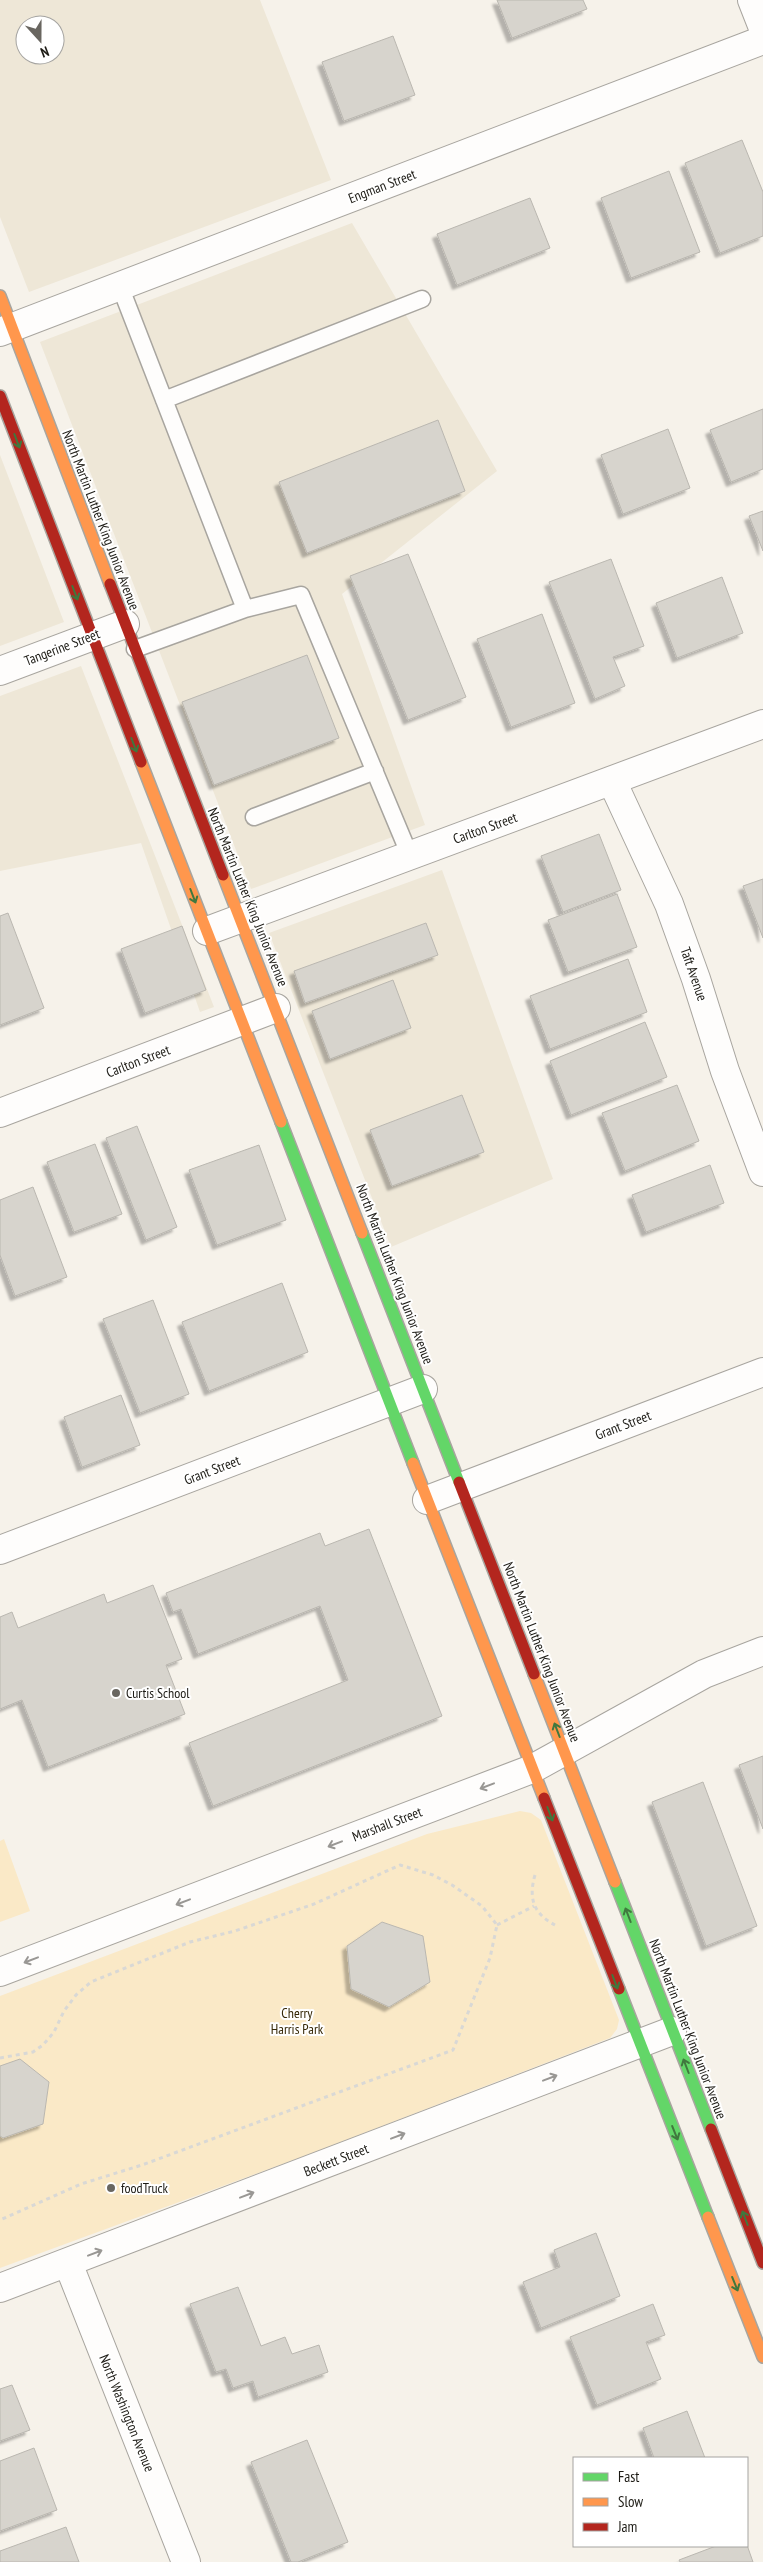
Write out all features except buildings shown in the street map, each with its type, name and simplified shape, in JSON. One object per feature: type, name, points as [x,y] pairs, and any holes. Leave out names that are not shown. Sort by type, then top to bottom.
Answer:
[{"type":"street","points":[[752,0],[763,28]]},
{"type":"street","name":"Engman Street","points":[[6,330],[763,40]]},
{"type":"street","name":"North Martin Luther King Junior Avenue","points":[[0,296],[6,330],[135,649],[276,1008],[763,2263]]},
{"type":"street","points":[[0,396],[639,2044],[761,2345]]},
{"type":"street","name":"Tangerine Street","points":[[0,671],[125,624]]},
{"type":"street","name":"Carlton Street","points":[[207,931],[763,724]]},
{"type":"street","name":"Taft Avenue","points":[[612,781],[669,904],[696,979],[725,1072],[763,1172]]},
{"type":"street","name":"Carlton Street","points":[[0,1113],[276,1008]]},
{"type":"street","name":"Grant Street","points":[[427,1500],[763,1372]]},
{"type":"street","name":"Grant Street","points":[[0,1550],[423,1389]]},
{"type":"street","name":"Marshall Street","points":[[0,1972],[532,1768],[704,1674],[763,1651]]},
{"type":"street","name":"Beckett Street","points":[[0,2288],[672,2031]]},
{"type":"street","name":"North Washington Avenue","points":[[68,2263],[186,2562]]},
{"type":"lane","points":[[120,286],[245,609]]},
{"type":"lane","points":[[164,400],[422,299]]},
{"type":"lane","points":[[135,649],[245,609],[302,595],[410,856]]},
{"type":"lane","points":[[254,817],[375,771]]},
{"type":"path","points":[[0,2058],[33,2052],[43,2045],[54,2032],[64,2011],[76,1995],[91,1982],[190,1942],[235,1931],[314,1904],[400,1866],[433,1875],[452,1885],[482,1906],[497,1925],[496,1940],[490,1958],[452,2050],[142,2165],[101,2177],[0,2220]]},
{"type":"path","points":[[497,1925],[534,1906]]},
{"type":"shaded area","points":[[0,0],[260,0],[331,180],[29,292],[0,217]]},
{"type":"shaded area","points":[[352,223],[497,471],[342,594],[425,825],[251,889],[40,342]]},
{"type":"shaded area","points":[[0,455],[64,622],[0,646]]},
{"type":"shaded area","points":[[81,666],[214,1007],[200,1012],[141,843],[0,871],[0,696]]},
{"type":"shaded area","points":[[442,870],[553,1179],[391,1247],[269,933]]},
{"type":"green space","name":"Cherry Harris Park","points":[[520,1811],[531,1813],[541,1820],[619,2020],[617,2029],[610,2038],[307,2155],[0,2268],[0,1996],[427,1834]]},
{"type":"green space","points":[[4,1839],[30,1911],[0,1922],[0,1841]]},
{"type":"traffic: fast","points":[[281,1122],[413,1463]]},
{"type":"traffic: fast","points":[[362,1233],[459,1482]]},
{"type":"traffic: fast","points":[[615,1882],[711,2129]]},
{"type":"traffic: fast","points":[[619,1989],[708,2217]]},
{"type":"traffic: slow","points":[[0,296],[110,584]]},
{"type":"traffic: slow","points":[[141,762],[281,1122]]},
{"type":"traffic: slow","points":[[223,875],[362,1233]]},
{"type":"traffic: slow","points":[[413,1463],[544,1798]]},
{"type":"traffic: slow","points":[[534,1674],[615,1882]]},
{"type":"traffic: slow","points":[[708,2217],[763,2357]]},
{"type":"traffic: jam","points":[[0,396],[141,762]]},
{"type":"traffic: jam","points":[[110,584],[223,875]]},
{"type":"traffic: jam","points":[[459,1482],[534,1674]]},
{"type":"traffic: jam","points":[[544,1798],[619,1989]]},
{"type":"traffic: jam","points":[[711,2129],[763,2263]]},
{"type":"place","name":"Curtis School","points":[[116,1693]]},
{"type":"place","name":"foodTruck","points":[[111,2188]]}]
